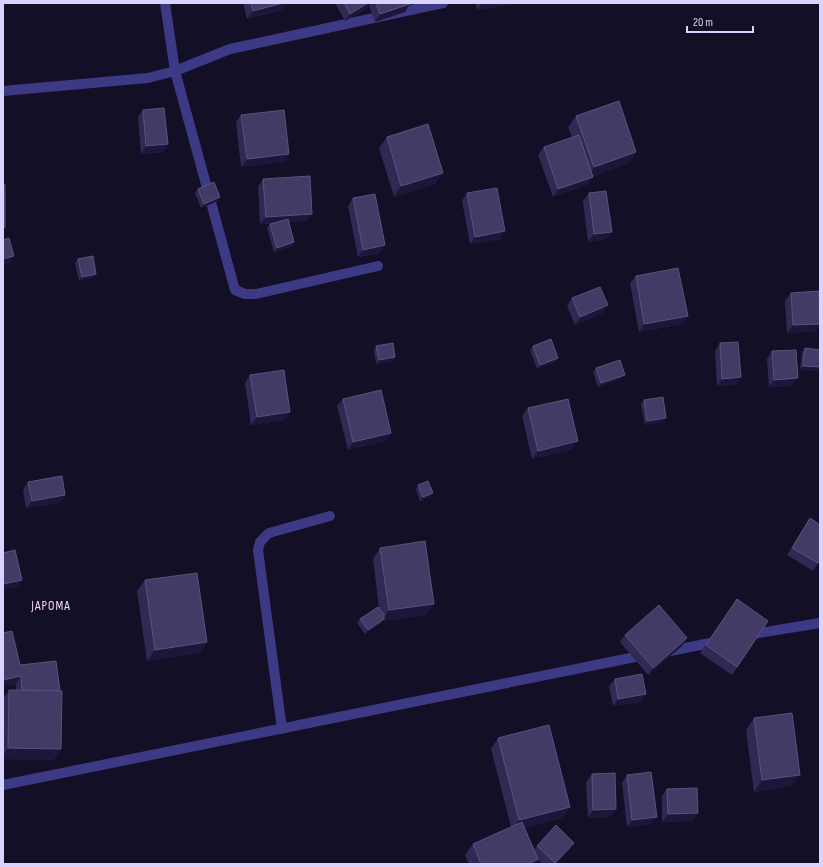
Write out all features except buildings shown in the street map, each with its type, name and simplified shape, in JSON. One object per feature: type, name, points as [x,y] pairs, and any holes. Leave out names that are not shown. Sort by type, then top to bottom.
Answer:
[{"type":"street","points":[[165,3],[174,71],[235,290],[245,294],[256,294],[378,266]]},
{"type":"street","points":[[3,91],[148,78],[174,71],[230,49],[443,3]]},
{"type":"street","points":[[282,729],[258,550],[260,542],[269,533],[330,516]]},
{"type":"street","points":[[3,785],[733,638],[820,623]]},
{"type":"district","name":"JAPOMA","points":[[51,605]]}]
